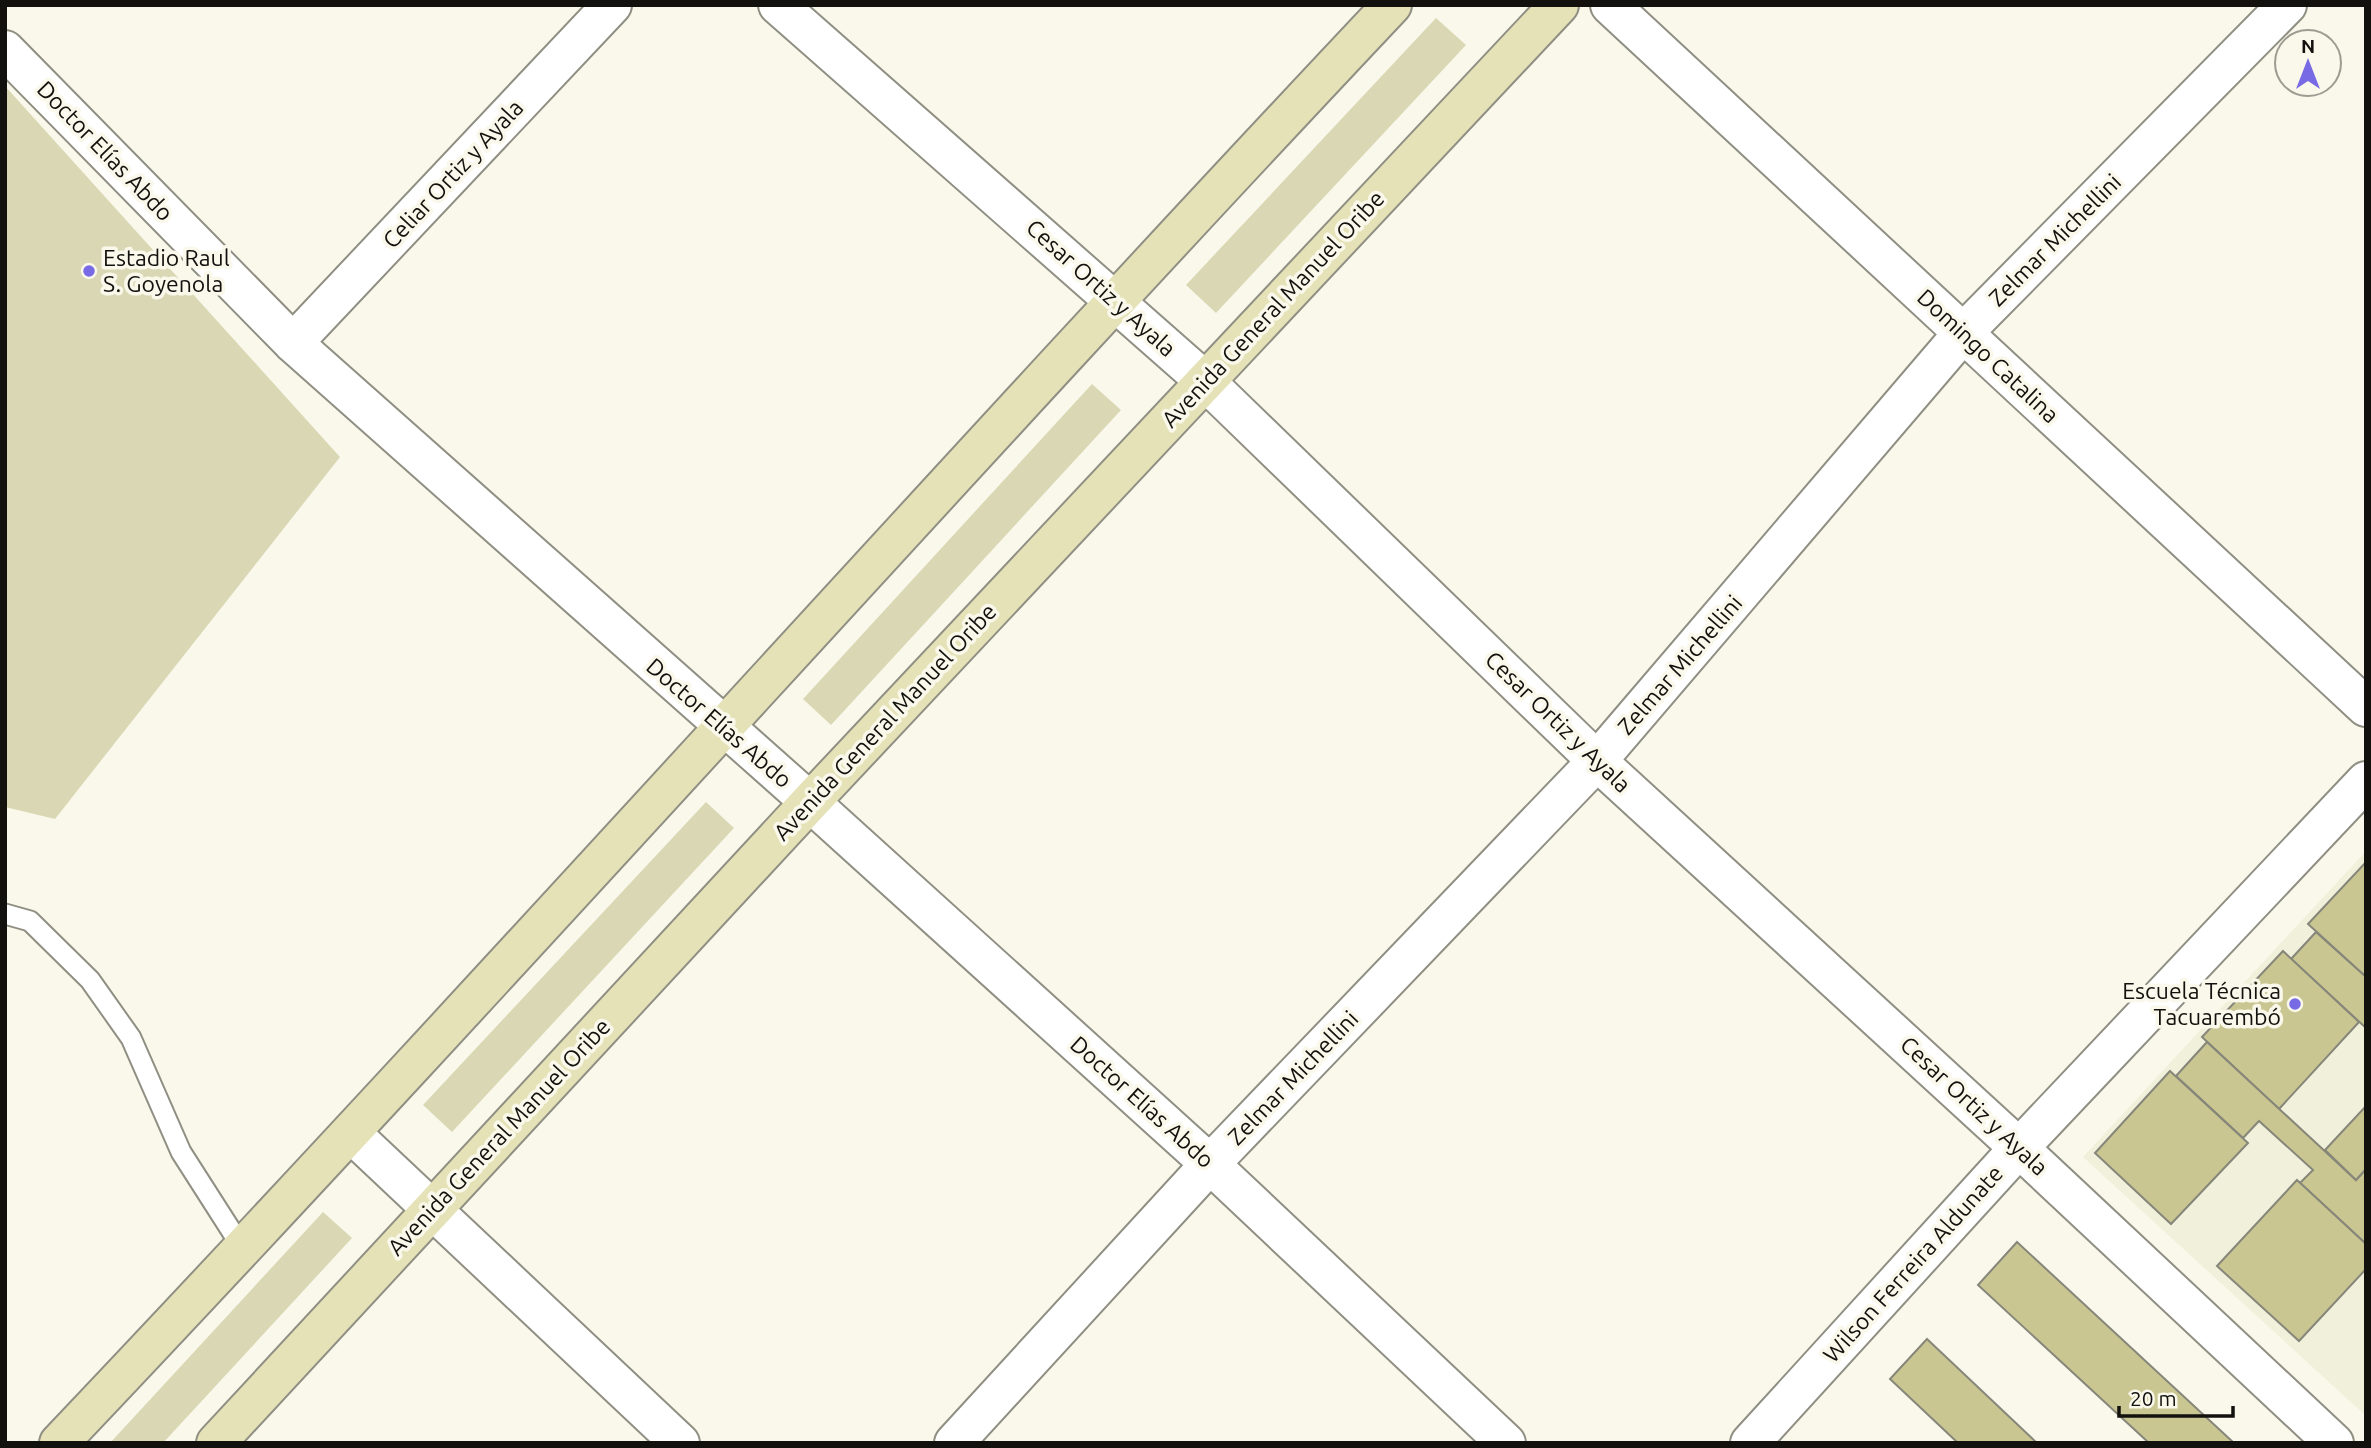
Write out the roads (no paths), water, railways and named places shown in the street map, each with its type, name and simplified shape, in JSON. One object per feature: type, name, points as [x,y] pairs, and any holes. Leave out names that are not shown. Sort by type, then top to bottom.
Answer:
[{"type":"main road","points":[[59,1443],[352,1134],[1115,299],[1392,5]]},
{"type":"main road","name":"Avenida General Manuel Oribe","points":[[216,1443],[810,802],[1559,5]]},
{"type":"street","name":"Celiar Ortiz y Ayala","points":[[293,344],[612,5]]},
{"type":"street","name":"Cesar Ortiz y Ayala","points":[[778,5],[1205,381],[1597,761],[2019,1148],[2333,1443]]},
{"type":"street","name":"Domingo Catalina","points":[[1610,5],[2366,707]]},
{"type":"street","name":"Zelmar Michellini","points":[[954,1443],[1210,1164],[1597,761],[1963,333],[2287,5]]},
{"type":"street","name":"Doctor Elías Abdo","points":[[5,50],[293,344],[722,728],[810,802],[1210,1164],[1506,1443]]},
{"type":"street","name":"Wilson Ferreira Aldunate","points":[[1750,1443],[2019,1148],[2366,781]]},
{"type":"street","points":[[352,1134],[680,1443]]},
{"type":"lane","points":[[5,914],[30,921],[90,980],[131,1038],[181,1152],[243,1249]]},
{"type":"place","name":"Estadio Raul S. Goyenola","points":[[89,271]]},
{"type":"place","name":"Escuela Técnica Tacuarembó","points":[[2295,1004]]}]
